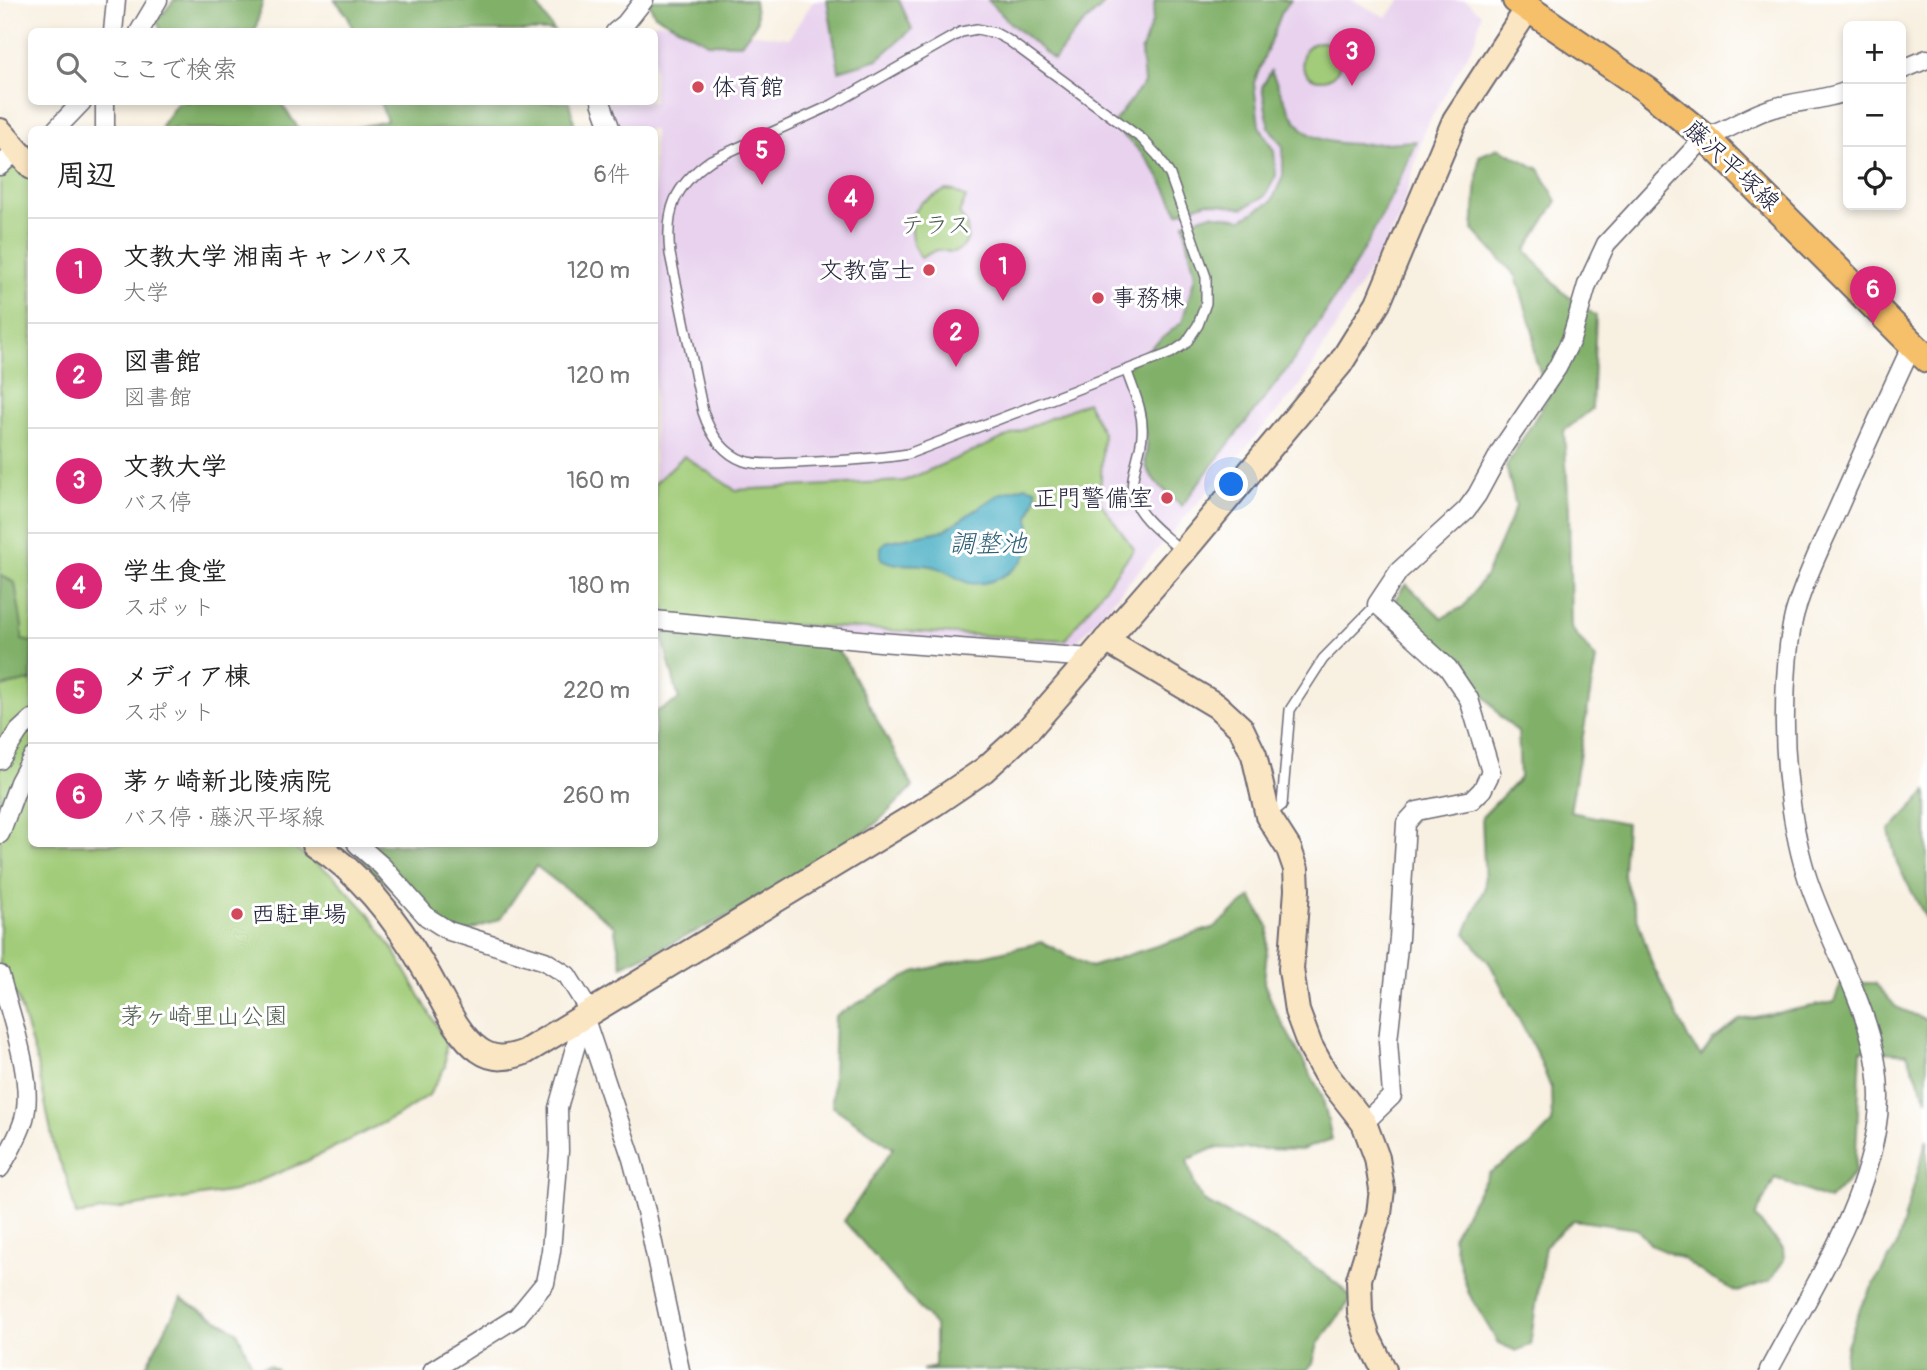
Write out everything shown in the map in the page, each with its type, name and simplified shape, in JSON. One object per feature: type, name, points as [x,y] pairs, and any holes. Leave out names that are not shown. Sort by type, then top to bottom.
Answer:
[{"type":"main road","name":"藤沢平塚線","points":[[1522,4],[1647,90],[1705,137],[1920,351]]},
{"type":"street","points":[[113,28],[116,0]]},
{"type":"street","points":[[142,28],[159,0]]},
{"type":"street","points":[[620,28],[644,0]]},
{"type":"street","points":[[319,847],[349,869],[388,914],[409,942],[466,1039],[481,1052],[498,1058],[517,1055],[587,1014],[934,804],[984,770],[1029,729],[1183,552],[1340,365],[1378,303],[1455,120],[1522,4]]},
{"type":"street","points":[[1906,68],[1927,59]]},
{"type":"street","points":[[1364,1123],[1392,1096],[1388,1041],[1399,938],[1406,823],[1417,811],[1472,800],[1482,790],[1491,772],[1469,699],[1448,668],[1377,604],[1399,571],[1466,510],[1477,495],[1503,447],[1557,368],[1571,340],[1587,285],[1606,244],[1705,137],[1718,134],[1763,111],[1843,93]]},
{"type":"street","points":[[59,126],[79,105]]},
{"type":"street","points":[[105,105],[105,126]]},
{"type":"street","points":[[602,105],[610,126]]},
{"type":"street","points":[[0,131],[21,159]]},
{"type":"street","points":[[1769,1370],[1832,1252],[1861,1186],[1877,1129],[1879,1078],[1874,1041],[1799,852],[1784,715],[1795,611],[1816,559],[1920,351]]},
{"type":"street","points":[[658,620],[880,642],[1098,649],[1217,706],[1241,728],[1254,755],[1268,816],[1289,849],[1296,869],[1291,969],[1297,1011],[1310,1045],[1325,1073],[1364,1123],[1377,1158],[1382,1189],[1379,1214],[1359,1279],[1360,1314],[1368,1338],[1384,1370]]},
{"type":"street","points":[[0,760],[19,731],[28,723]]},
{"type":"street","points":[[0,834],[28,765]]},
{"type":"street","points":[[360,847],[382,866],[427,918],[449,931],[545,961],[567,975],[587,1014],[632,1159],[647,1215],[680,1370]]},
{"type":"street","points":[[0,975],[28,1093],[24,1119],[0,1168]]},
{"type":"street","points":[[433,1370],[517,1317],[545,1283],[551,1251],[559,1151],[558,1108],[587,1014]]},
{"type":"lane","points":[[977,29],[995,33],[1142,139],[1158,156],[1170,175],[1206,277],[1206,303],[1198,325],[1186,343],[1171,353],[1127,372],[908,454],[863,460],[770,464],[742,460],[720,446],[709,430],[703,412],[670,254],[668,231],[671,209],[680,188],[694,172],[711,160],[832,105],[961,32],[977,29]]},
{"type":"lane","points":[[1127,372],[1142,416],[1142,436],[1133,483],[1134,499],[1142,514],[1183,552]]},
{"type":"lane","points":[[1268,816],[1282,806],[1290,710],[1323,659],[1377,604]]},
{"type":"shaded area","points":[[814,0],[1064,0],[1083,18],[1119,0],[1352,0],[1386,17],[1401,0],[1465,0],[1481,14],[1476,39],[1425,129],[1399,220],[1303,382],[1070,650],[758,635],[658,637],[658,126],[605,126],[595,105],[658,105],[658,28],[648,28],[657,22],[789,38]]},
{"type":"green space","points":[[174,0],[263,0],[256,28],[160,28],[157,21]]},
{"type":"green space","points":[[335,0],[534,0],[552,28],[352,28],[348,16]]},
{"type":"green space","points":[[647,0],[754,0],[757,22],[741,44],[708,43],[655,15]]},
{"type":"green space","points":[[827,0],[899,0],[912,29],[878,59],[839,71]]},
{"type":"green space","points":[[988,0],[1109,0],[1077,30],[1054,60],[1009,22]]},
{"type":"green space","points":[[1155,0],[1291,0],[1282,12],[1254,83],[1259,126],[1274,151],[1276,176],[1265,196],[1243,208],[1207,202],[1178,213],[1143,154],[1111,126],[1144,83],[1141,52],[1152,22]]},
{"type":"green space","points":[[1321,42],[1334,48],[1340,61],[1334,74],[1321,80],[1308,74],[1302,61],[1308,48]]},
{"type":"green space","points":[[1271,71],[1294,117],[1303,129],[1314,136],[1327,141],[1357,144],[1416,141],[1376,227],[1328,309],[1293,361],[1182,506],[1148,471],[1145,433],[1123,370],[1182,322],[1195,276],[1184,223],[1211,214],[1242,219],[1272,201],[1283,176],[1283,147],[1269,127],[1262,87]]},
{"type":"green space","points":[[176,105],[282,105],[297,126],[161,126]]},
{"type":"green space","points":[[381,105],[570,105],[574,122],[574,126],[364,126],[387,121]]},
{"type":"green space","name":"茅ヶ崎里山公園","points":[[0,144],[28,175],[28,847],[292,847],[334,876],[369,914],[396,954],[446,1042],[445,1067],[429,1095],[399,1115],[307,1161],[235,1191],[76,1215],[66,1176],[55,1151],[36,1059],[18,999],[0,975]]},
{"type":"green space","points":[[1498,148],[1539,169],[1557,201],[1526,250],[1561,291],[1596,316],[1592,409],[1564,431],[1569,510],[1571,628],[1596,659],[1570,812],[1626,823],[1623,874],[1652,964],[1689,1040],[1701,1056],[1713,1040],[1739,1020],[1834,1002],[1841,983],[1875,983],[1896,1007],[1927,1020],[1927,1100],[1907,1054],[1861,1050],[1855,1173],[1829,1200],[1775,1178],[1755,1217],[1783,1248],[1784,1260],[1770,1281],[1737,1292],[1710,1278],[1683,1259],[1652,1246],[1637,1229],[1573,1220],[1545,1246],[1530,1345],[1516,1351],[1498,1343],[1468,1292],[1452,1237],[1489,1173],[1530,1146],[1552,1123],[1551,1088],[1538,1056],[1490,964],[1465,933],[1485,887],[1482,817],[1520,778],[1518,732],[1391,605],[1406,584],[1442,618],[1463,607],[1486,575],[1516,506],[1506,466],[1549,396],[1534,355],[1534,335],[1516,276],[1473,230],[1479,156]]},
{"type":"green space","name":"テラス","points":[[946,190],[966,198],[959,214],[966,223],[967,240],[954,252],[937,250],[921,258],[913,245],[911,217],[922,202]]},
{"type":"green space","points":[[1087,402],[1103,433],[1100,502],[1134,549],[1065,640],[667,618],[663,602],[658,603],[658,480],[684,456],[735,490],[904,481]]},
{"type":"green space","points":[[0,575],[15,583],[22,640],[28,641],[28,682],[0,687]]},
{"type":"green space","points":[[661,632],[834,647],[844,658],[913,787],[875,824],[816,867],[721,920],[622,966],[614,926],[536,866],[500,919],[445,940],[348,847],[658,847],[658,710],[679,700]]},
{"type":"green space","points":[[1927,791],[1927,920],[1897,864],[1889,831]]},
{"type":"green space","points":[[1251,897],[1269,928],[1264,983],[1275,1010],[1322,1095],[1332,1139],[1301,1150],[1214,1148],[1187,1160],[1195,1186],[1204,1201],[1291,1249],[1352,1298],[1318,1344],[1313,1363],[1307,1370],[922,1370],[935,1367],[935,1326],[844,1221],[893,1148],[832,1106],[835,1016],[914,972],[1042,942],[1091,967],[1215,927]]},
{"type":"green space","points":[[1927,1139],[1927,1370],[1843,1370],[1847,1345],[1861,1306],[1897,1245]]},
{"type":"green space","points":[[181,1299],[237,1331],[254,1369],[269,1365],[277,1370],[144,1370]]},
{"type":"water","name":"調整池","points":[[1026,486],[1036,489],[1029,517],[1031,541],[1024,559],[999,578],[989,582],[969,583],[935,567],[881,559],[881,547],[885,542],[945,530],[999,494]]},
{"type":"place","name":"文教大学","points":[[1352,86]]},
{"type":"place","name":"体育館","points":[[698,87]]},
{"type":"place","name":"メディア棟","points":[[762,185]]},
{"type":"place","name":"学生食堂","points":[[851,233]]},
{"type":"place","name":"文教富士","points":[[929,270]]},
{"type":"place","name":"事務棟","points":[[1098,298]]},
{"type":"place","name":"文教大学 湘南キャンパス","points":[[1003,301]]},
{"type":"place","name":"茅ヶ崎新北陵病院","points":[[1873,324]]},
{"type":"place","name":"図書館","points":[[956,367]]},
{"type":"place","name":"正門警備室","points":[[1167,498]]},
{"type":"place","name":"西駐車場","points":[[237,914]]}]
